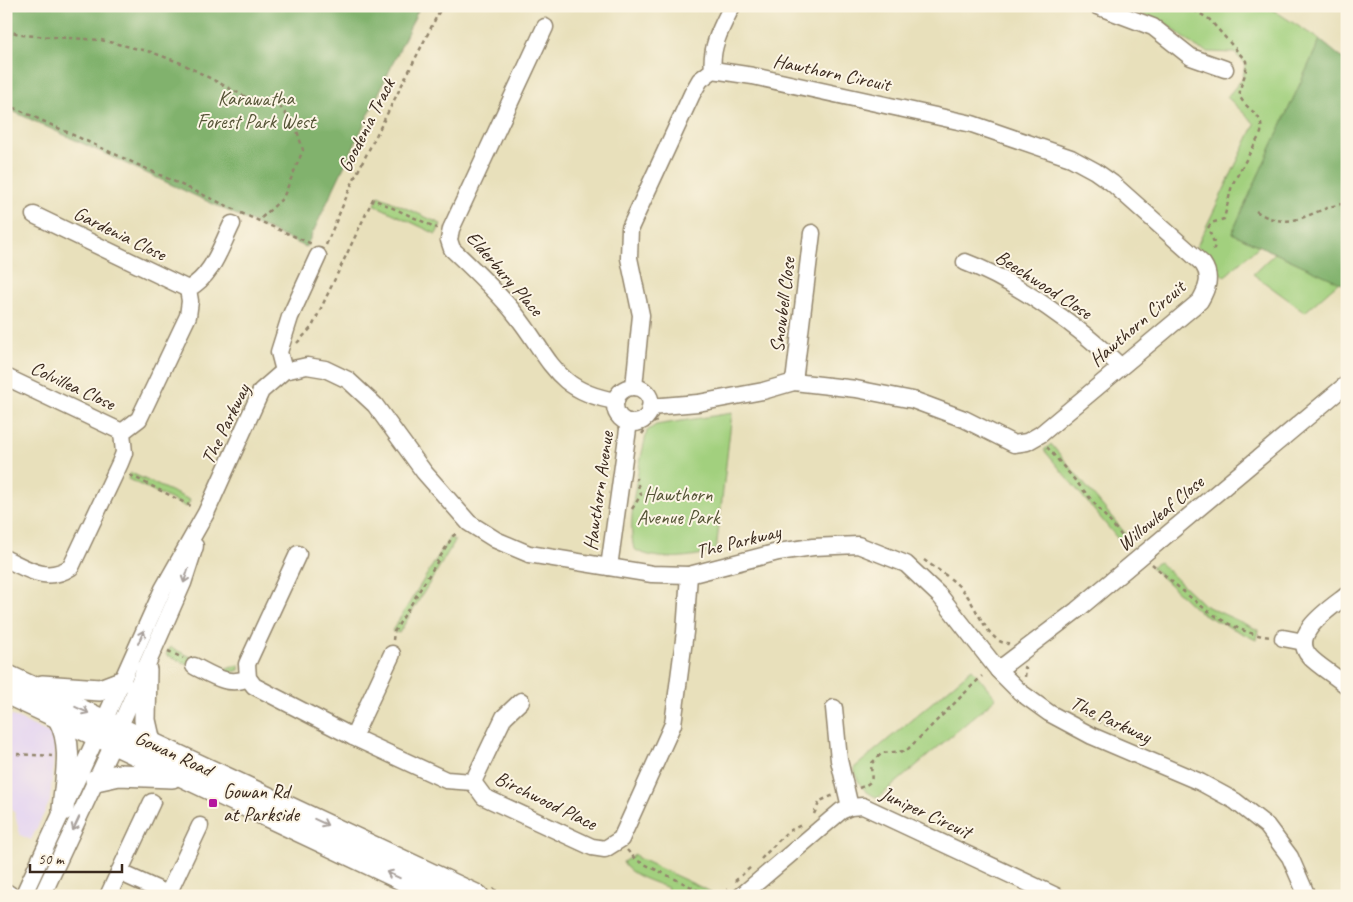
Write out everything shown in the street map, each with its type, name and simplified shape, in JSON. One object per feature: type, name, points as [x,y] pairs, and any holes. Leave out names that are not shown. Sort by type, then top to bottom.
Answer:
[{"type":"main road","points":[[146,670],[145,720],[150,742]]},
{"type":"main road","name":"Gowan Road","points":[[6,675],[29,685],[182,778],[437,896]]},
{"type":"main road","points":[[29,685],[100,690],[121,682]]},
{"type":"main road","name":"Gowan Road","points":[[6,693],[60,718],[150,742],[478,896]]},
{"type":"main road","points":[[60,718],[66,731],[68,744],[63,810]]},
{"type":"main road","points":[[96,780],[119,774],[182,778]]},
{"type":"street","points":[[634,387],[641,315],[629,258],[630,228],[692,94],[700,80],[713,70],[712,61],[717,36],[732,6]]},
{"type":"street","points":[[1097,6],[1152,27],[1192,57],[1225,69]]},
{"type":"street","name":"Elderbury Place","points":[[545,27],[449,234],[452,250],[516,314],[558,374],[570,385],[586,393],[616,401]]},
{"type":"street","name":"Hawthorn Circuit","points":[[650,406],[698,403],[763,391],[794,382],[865,390],[913,400],[964,419],[1014,444],[1028,442],[1041,434],[1200,301],[1207,288],[1208,279],[1203,264],[1112,183],[1071,158],[972,124],[753,76],[713,70]]},
{"type":"street","name":"Gardenia Close","points":[[34,215],[188,289]]},
{"type":"street","points":[[6,559],[38,574],[59,574],[70,567],[120,464],[124,453],[122,432],[139,419],[188,316],[190,301],[188,289],[201,282],[209,271],[232,224]]},
{"type":"street","name":"Snowbell Close","points":[[794,382],[812,234]]},
{"type":"street","points":[[284,371],[279,352],[290,317],[321,253]]},
{"type":"street","name":"Beechwood Close","points":[[964,262],[986,270],[1029,295],[1096,343],[1120,366]]},
{"type":"street","name":"The Parkway","points":[[108,732],[121,682],[163,589],[206,513],[261,392],[284,371],[307,366],[325,369],[348,380],[375,405],[424,472],[469,522],[496,540],[529,554],[579,564],[652,574],[689,575],[778,552],[813,546],[858,544],[906,564],[940,596],[998,670],[1020,692],[1049,713],[1092,736],[1200,782],[1235,801],[1267,826],[1290,857],[1306,896]]},
{"type":"street","name":"Colvillea Close","points":[[6,377],[122,432]]},
{"type":"street","name":"Willowleaf Close","points":[[998,670],[1077,610],[1347,384]]},
{"type":"street","points":[[634,387],[646,394],[650,406],[643,419],[629,422],[618,414],[616,401],[622,390],[634,387]]},
{"type":"street","name":"Hawthorn Avenue","points":[[609,567],[629,422]]},
{"type":"street","name":"The Parkway","points":[[108,732],[146,670],[183,584],[206,513]]},
{"type":"street","points":[[194,666],[225,681],[238,683],[248,678],[247,664],[298,554]]},
{"type":"street","name":"Birchwood Place","points":[[248,678],[254,686],[353,737],[446,780],[473,782],[484,797],[592,847],[606,850],[621,839],[673,724],[685,632],[689,575]]},
{"type":"street","points":[[1347,595],[1309,626],[1304,642],[1308,656],[1347,686]]},
{"type":"street","points":[[1283,638],[1304,642]]},
{"type":"street","points":[[353,737],[392,654]]},
{"type":"street","points":[[473,782],[504,717],[521,701]]},
{"type":"street","points":[[834,708],[839,760],[850,807]]},
{"type":"street","points":[[42,896],[96,780],[108,732]]},
{"type":"street","points":[[22,896],[63,810],[108,732]]},
{"type":"street","points":[[108,896],[152,802]]},
{"type":"street","name":"Juniper Circuit","points":[[742,896],[841,811],[850,807],[863,806],[1056,896]]},
{"type":"street","points":[[119,872],[170,895],[200,826]]},
{"type":"street","points":[[50,836],[57,841],[62,853]]},
{"type":"street","points":[[6,892],[12,896]]},
{"type":"path","name":"Goodenia Track","points":[[321,253],[354,178],[442,6]]},
{"type":"path","points":[[1187,6],[1209,19],[1246,61],[1246,76],[1240,87],[1240,98],[1261,119],[1262,125],[1261,133],[1232,185],[1224,219],[1211,223],[1208,228],[1215,245],[1214,251],[1203,264]]},
{"type":"path","points":[[6,30],[22,35],[101,40],[151,52],[181,63],[246,96],[277,103],[296,128],[303,150],[283,198],[258,221]]},
{"type":"path","points":[[6,104],[221,202],[321,253]]},
{"type":"path","points":[[279,352],[300,341],[312,327],[373,199],[449,234]]},
{"type":"path","points":[[1256,211],[1265,217],[1284,223],[1347,203]]},
{"type":"path","points":[[641,439],[649,425],[664,420]]},
{"type":"path","points":[[1045,444],[1128,544],[1203,608],[1259,636],[1283,638]]},
{"type":"path","points":[[120,464],[127,468],[129,475],[191,506]]},
{"type":"path","points":[[630,512],[641,495],[635,474]]},
{"type":"path","points":[[392,654],[394,632],[453,536],[469,522]]},
{"type":"path","points":[[920,557],[948,576],[966,593],[994,638],[1002,643],[1008,643],[1007,647],[1021,666],[1026,668],[1025,677],[1028,683]]},
{"type":"path","points":[[1079,712],[1123,732]]},
{"type":"path","points":[[17,754],[42,755]]},
{"type":"path","points":[[621,839],[636,860],[710,896]]},
{"type":"shaded area","points":[[6,713],[51,734],[55,743],[50,801],[31,840],[20,835],[15,814],[6,796]]},
{"type":"green space","name":"Karawatha Forest Park West","points":[[6,6],[420,6],[306,247],[6,108]]},
{"type":"green space","points":[[1121,6],[1267,6],[1320,40],[1232,233],[1259,246],[1225,276],[1221,274],[1197,246],[1255,124],[1227,97],[1243,78],[1245,64],[1235,53],[1208,52],[1197,48],[1164,22]]},
{"type":"green space","points":[[1320,40],[1347,62],[1347,286],[1232,233]]},
{"type":"green space","points":[[379,196],[441,224],[436,234],[375,205]]},
{"type":"green space","points":[[1275,253],[1339,282],[1305,312],[1253,274]]},
{"type":"green space","name":"Hawthorn Avenue Park","points":[[732,413],[716,551],[675,558],[653,556],[634,549],[632,537],[633,507],[647,431],[656,425]]},
{"type":"green space","points":[[1051,444],[1130,539],[1123,545],[1044,450]]},
{"type":"green space","points":[[131,473],[190,500],[187,507],[128,479]]},
{"type":"green space","points":[[450,537],[455,541],[399,633],[392,631]]},
{"type":"green space","points":[[1159,562],[1204,605],[1258,630],[1256,640],[1199,612],[1151,567]]},
{"type":"green space","points":[[170,647],[220,671],[239,665],[239,670],[226,674],[191,666],[166,655]]},
{"type":"green space","points":[[972,669],[996,698],[878,798],[864,790],[859,783],[854,768]]},
{"type":"green space","points":[[635,854],[638,858],[709,891],[714,896],[665,896],[668,888],[636,875],[626,867],[623,862]]},
{"type":"place","name":"Gowan Rd at Parkside","points":[[213,803]]}]
